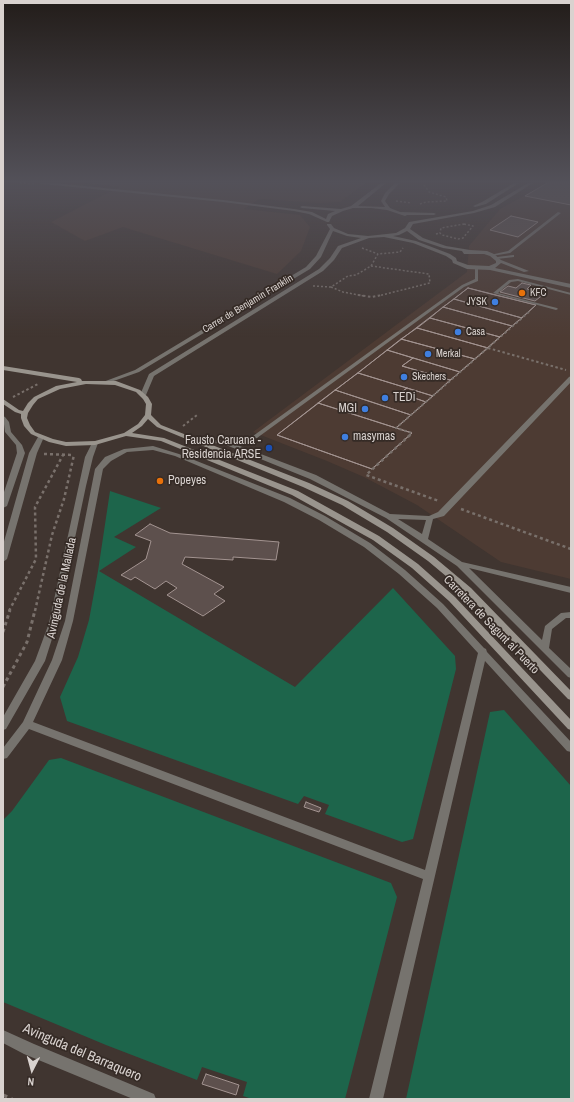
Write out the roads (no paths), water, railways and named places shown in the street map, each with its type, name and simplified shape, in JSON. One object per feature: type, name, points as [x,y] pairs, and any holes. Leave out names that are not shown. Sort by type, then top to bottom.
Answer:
[{"type":"street","name":"Carrer de Benjamin Franklin","points":[[106,382],[137,371],[308,268],[318,258],[329,234]]},
{"type":"street","points":[[346,234],[368,237],[391,234]]},
{"type":"street","points":[[415,234],[421,239],[445,247],[481,252],[519,269],[571,282]]},
{"type":"street","points":[[386,236],[414,242],[448,255],[460,265],[476,269],[490,268],[571,286]]},
{"type":"street","name":"Carrer de Benjamin Franklin","points":[[143,395],[151,375],[321,270],[332,259],[340,247],[368,237]]},
{"type":"street","points":[[454,259],[455,255],[468,251]]},
{"type":"street","points":[[490,268],[498,264],[496,258]]},
{"type":"street","points":[[3,368],[86,382]]},
{"type":"street","points":[[389,516],[430,518],[441,514],[571,378]]},
{"type":"street","points":[[106,382],[128,386],[143,395],[149,404],[148,415],[140,425],[126,434],[95,443],[65,444],[41,437],[33,433],[27,426],[24,418],[30,404],[47,392],[70,384],[106,382]]},
{"type":"street","points":[[3,401],[17,411],[25,413]]},
{"type":"street","name":"Carretera de Sagunt al Puerto","points":[[148,415],[159,426],[306,485],[345,503],[390,530],[431,559],[468,590],[571,697]]},
{"type":"street","points":[[3,418],[6,422],[8,432],[19,445],[21,453],[3,506]]},
{"type":"street","name":"Carretera de Sagunt al Puerto","points":[[126,434],[162,439],[295,493],[376,538],[415,566],[452,599],[571,726]]},
{"type":"street","points":[[3,559],[28,469],[33,453],[41,437]]},
{"type":"street","points":[[198,442],[222,441],[313,477],[389,516],[460,564],[571,674]]},
{"type":"street","name":"Avinguda de la Mallada","points":[[3,726],[40,661],[51,629],[89,456],[95,443]]},
{"type":"street","name":"Avinguda de la Mallada","points":[[3,755],[27,724],[57,660],[69,621],[99,469],[108,459],[126,450],[154,448],[190,460]]},
{"type":"street","points":[[184,448],[190,460],[287,500],[322,518],[367,545],[402,572],[440,606],[571,748]]},
{"type":"street","points":[[12,477],[28,469]]},
{"type":"street","points":[[84,480],[95,486]]},
{"type":"street","points":[[424,540],[430,518]]},
{"type":"street","points":[[460,564],[571,590]]},
{"type":"street","points":[[545,648],[548,628],[564,615],[571,615]]},
{"type":"street","points":[[376,1099],[483,651]]},
{"type":"street","points":[[27,724],[430,876]]},
{"type":"street","name":"Avinguda del Barraquero","points":[[3,1036],[29,1049],[149,1099]]},
{"type":"lane","points":[[496,258],[509,252],[532,234]]},
{"type":"lane","points":[[496,258],[513,256]]},
{"type":"lane","points":[[222,441],[234,443],[255,437],[463,286],[477,280],[476,269]]},
{"type":"lane","points":[[556,309],[495,293],[510,281],[518,280],[571,294]]},
{"type":"place","name":"KFC","points":[[522,293]]},
{"type":"place","name":"JYSK","points":[[495,302]]},
{"type":"place","name":"Casa","points":[[458,332]]},
{"type":"place","name":"Merkal","points":[[428,354]]},
{"type":"place","name":"Skechers","points":[[404,377]]},
{"type":"place","name":"TEDi","points":[[385,398]]},
{"type":"place","name":"MGI","points":[[365,409]]},
{"type":"place","name":"masymas","points":[[345,437]]},
{"type":"place","name":"Fausto Caruana - Residencia ARSE","points":[[269,448]]},
{"type":"place","name":"Popeyes","points":[[160,481]]}]
